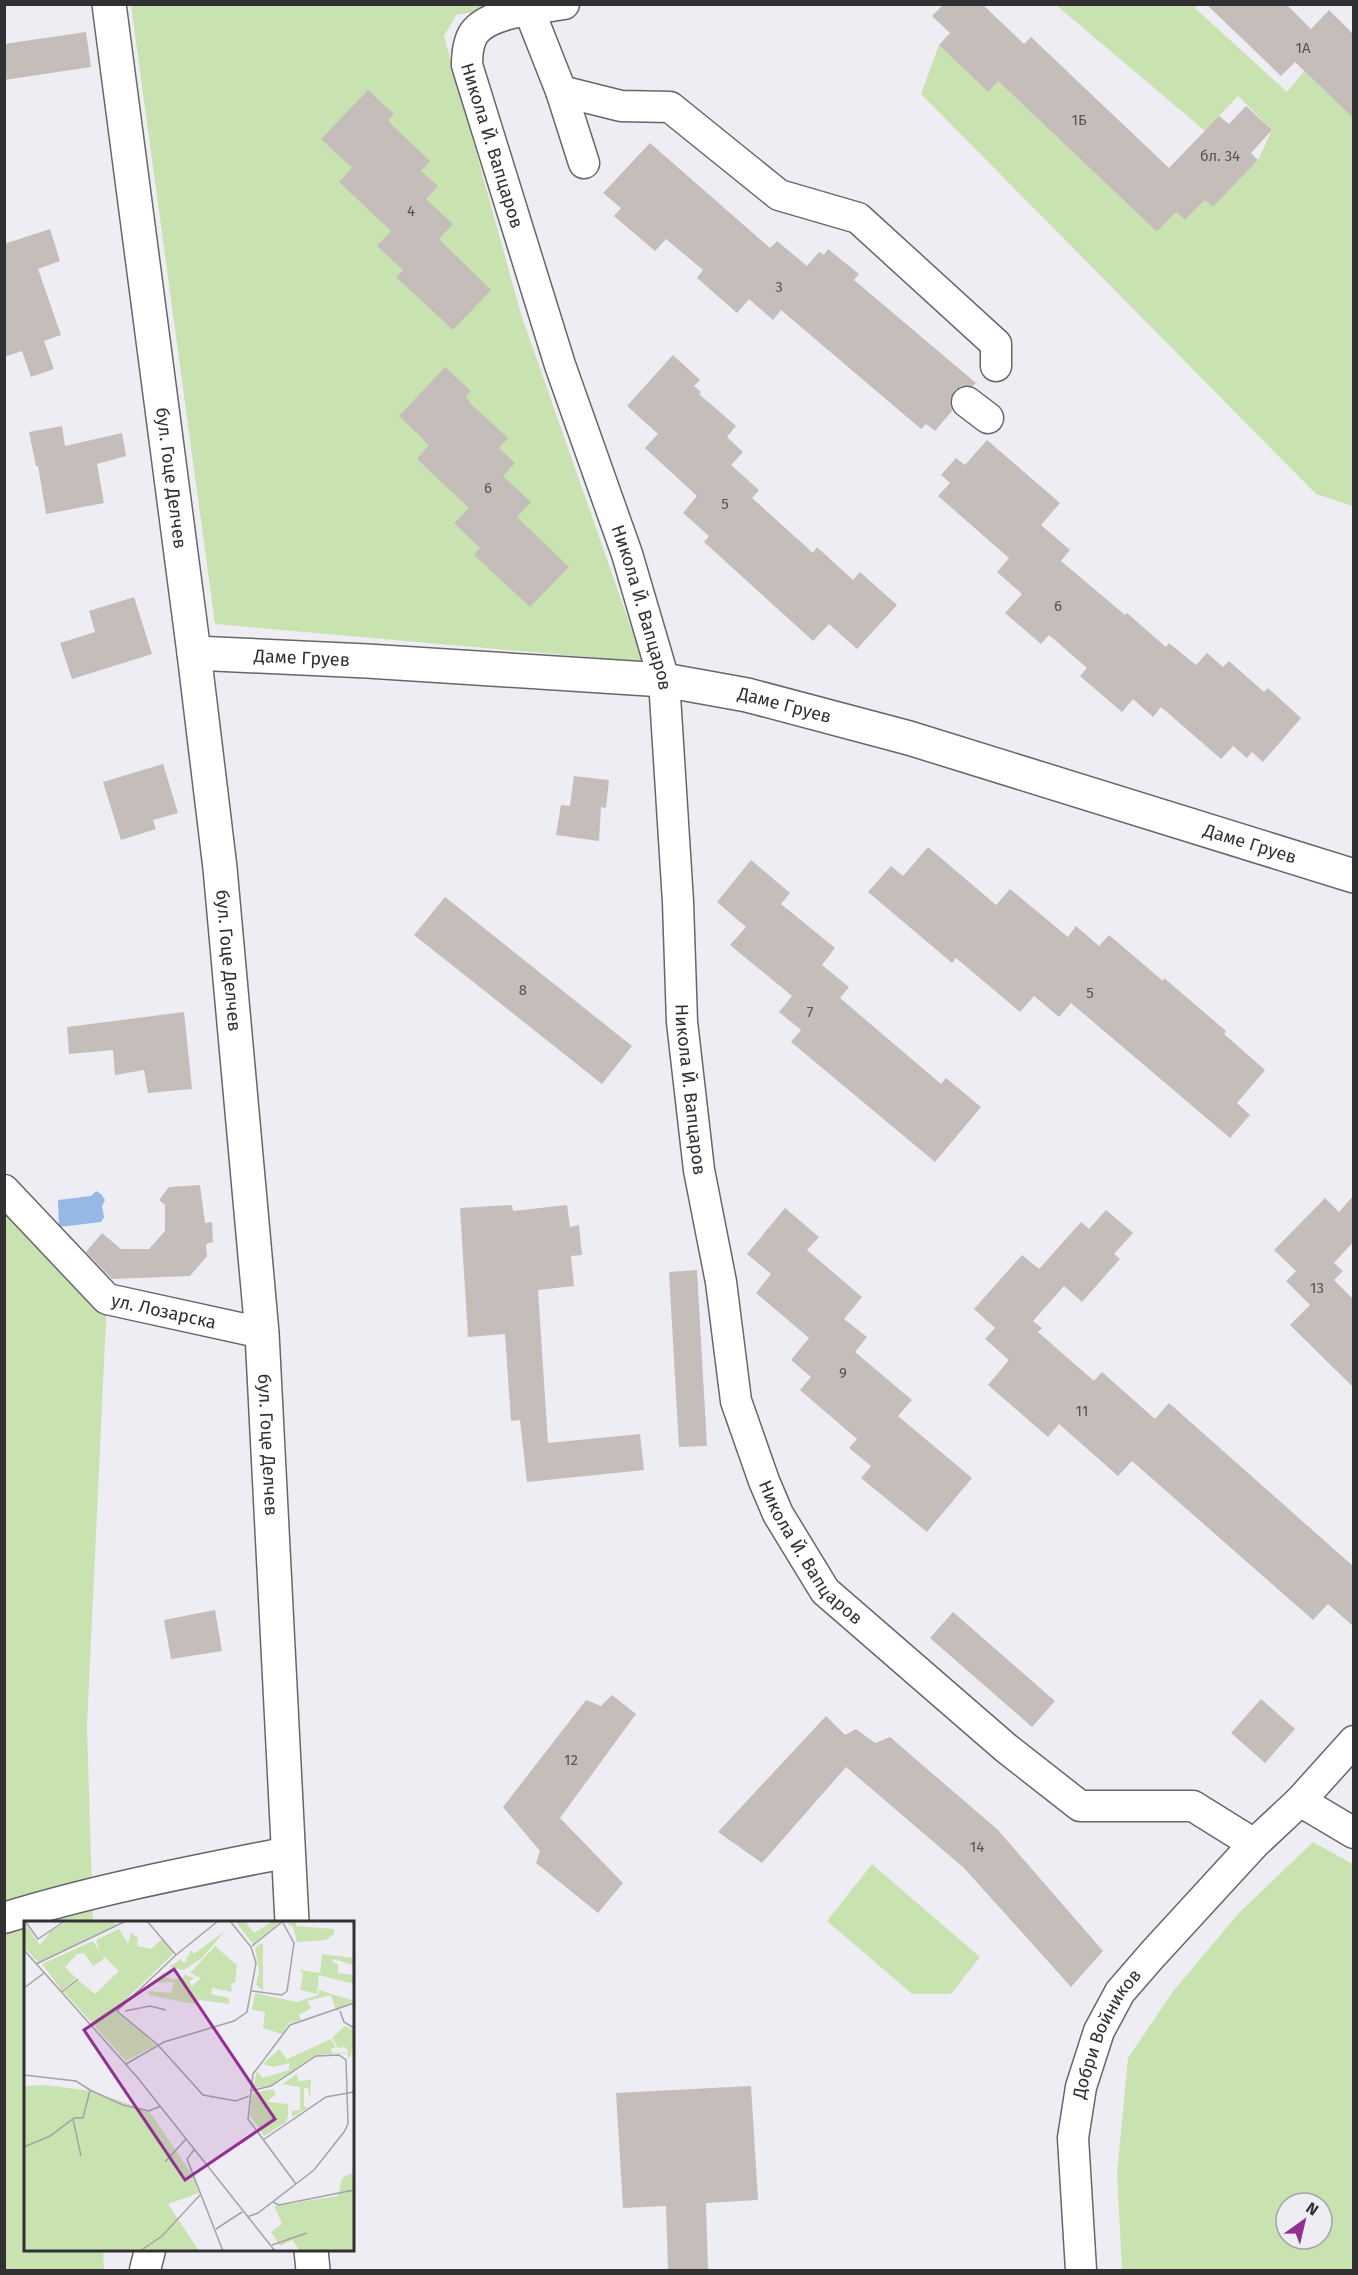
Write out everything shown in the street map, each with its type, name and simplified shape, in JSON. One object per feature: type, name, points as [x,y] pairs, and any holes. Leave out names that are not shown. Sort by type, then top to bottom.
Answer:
[{"type":"main road","name":"бул. Гоце Делчев","points":[[109,4],[220,868],[262,1333],[292,1921]]},
{"type":"main road","name":"Даме Груев","points":[[194,653],[367,661],[664,680],[747,695],[909,738],[1353,876]]},
{"type":"main road","points":[[311,2251],[313,2271]]},
{"type":"street","name":"Никола Й. Вапцаров","points":[[564,4],[485,21],[473,33],[466,65],[560,365],[627,554],[664,680],[678,902],[682,1022],[699,1170],[721,1282],[736,1401],[764,1482],[778,1514],[825,1591],[1006,1748],[1080,1806],[1193,1806],[1254,1844]]},
{"type":"street","points":[[529,10],[561,91],[584,163]]},
{"type":"street","points":[[561,91],[621,106],[670,106],[779,195],[858,218],[996,344],[996,366]]},
{"type":"street","name":"ул. Лозарска","points":[[4,1190],[107,1299],[262,1333]]},
{"type":"street","points":[[1254,1844],[1300,1801],[1353,1741]]},
{"type":"street","points":[[1300,1801],[1353,1833]]},
{"type":"street","name":"Добри Войников","points":[[1081,2271],[1073,2138],[1081,2087],[1099,2031],[1120,1992],[1254,1844]]},
{"type":"street","points":[[4,1918],[36,1908],[187,1872],[289,1852]]},
{"type":"street","points":[[145,2271],[150,2251]]},
{"type":"green space","points":[[131,5],[513,5],[456,15],[444,36],[521,314],[643,662],[215,624]]},
{"type":"green space","points":[[1056,5],[1198,5],[1195,8],[1287,92],[1304,71],[1353,118],[1353,506],[1316,494],[921,94],[939,45],[987,91],[998,81],[1157,232],[1176,212],[1185,220],[1205,200],[1213,207],[1258,160],[1272,130],[1238,96],[1205,131]]},
{"type":"green space","points":[[4,1190],[107,1299],[87,1726],[93,1921],[24,1921],[24,2251],[103,2251],[104,2270],[5,2270]]},
{"type":"green space","points":[[1313,1842],[1353,1864],[1353,2270],[1122,2270],[1117,2173],[1128,2058],[1174,1990],[1239,1913]]},
{"type":"green space","points":[[872,1864],[980,1957],[951,1994],[912,1994],[827,1921]]},
{"type":"water","points":[[96,1191],[105,1200],[102,1206],[104,1217],[101,1222],[59,1227],[58,1200],[91,1196]]},
{"type":"building","points":[[944,4],[982,4],[1024,44],[1031,37],[1169,168],[1219,116],[1229,124],[1246,106],[1272,130],[1251,153],[1258,160],[1213,207],[1205,200],[1185,220],[1176,212],[1157,232],[998,81],[988,92],[939,45],[950,33],[932,16]]},
{"type":"building","points":[[1206,4],[1286,4],[1311,29],[1329,10],[1353,34],[1353,118],[1295,62],[1281,76]]},
{"type":"building","points":[[86,32],[91,67],[4,80],[4,44]]},
{"type":"building","points":[[368,90],[394,114],[388,120],[394,127],[430,161],[421,171],[438,186],[426,199],[453,224],[439,239],[491,290],[453,330],[396,277],[403,270],[377,246],[391,231],[339,182],[352,168],[321,139]]},
{"type":"building","points":[[650,143],[770,248],[777,241],[807,266],[819,252],[824,255],[828,249],[859,274],[854,280],[976,383],[973,386],[961,386],[954,391],[950,400],[952,411],[935,431],[926,424],[921,429],[781,310],[773,320],[749,299],[737,313],[697,278],[703,270],[666,239],[655,251],[614,216],[621,208],[603,193]]},
{"type":"building","points":[[50,229],[60,261],[38,269],[61,335],[44,341],[54,369],[31,377],[22,351],[4,357],[4,244]]},
{"type":"building","points":[[673,355],[700,380],[694,386],[701,392],[699,394],[736,426],[727,437],[743,452],[731,465],[759,490],[752,498],[813,553],[817,547],[853,580],[860,572],[897,605],[857,649],[829,624],[813,641],[704,542],[709,536],[683,513],[697,496],[645,448],[658,434],[627,406]]},
{"type":"building","points":[[445,367],[471,391],[466,397],[472,405],[508,438],[499,448],[515,463],[503,476],[531,502],[517,517],[569,567],[530,607],[474,555],[480,548],[454,523],[469,508],[417,459],[429,445],[399,416]]},
{"type":"building","points":[[62,426],[65,446],[122,433],[126,456],[97,464],[104,503],[46,514],[38,466],[36,466],[29,432]]},
{"type":"building","points":[[987,440],[1060,503],[1041,525],[1070,550],[1061,561],[1166,647],[1169,643],[1196,665],[1207,653],[1223,667],[1229,661],[1264,692],[1268,688],[1301,718],[1263,762],[1252,752],[1247,758],[1233,746],[1221,759],[1161,707],[1153,717],[1133,699],[1122,712],[1080,676],[1087,668],[1049,635],[1041,644],[1005,613],[1022,594],[997,572],[1009,558],[938,496],[950,483],[941,475],[956,458],[965,465]]},
{"type":"building","points":[[134,597],[152,654],[72,679],[60,643],[95,632],[89,611]]},
{"type":"building","points":[[163,764],[178,813],[153,820],[156,829],[121,840],[103,782]]},
{"type":"building","points":[[574,776],[609,780],[606,808],[601,807],[599,841],[556,835],[561,805],[570,806]]},
{"type":"building","points":[[928,847],[996,905],[1010,889],[1068,937],[1076,926],[1099,946],[1109,935],[1226,1031],[1224,1034],[1265,1070],[1237,1103],[1250,1115],[1230,1138],[1071,1003],[1059,1017],[1034,996],[1020,1012],[956,958],[952,963],[868,892],[891,866],[903,876]]},
{"type":"building","points":[[751,860],[790,893],[781,904],[835,948],[822,965],[849,987],[840,998],[941,1084],[946,1078],[981,1107],[935,1162],[791,1042],[801,1030],[779,1012],[792,996],[730,945],[746,927],[717,902]]},
{"type":"building","points":[[445,897],[632,1046],[602,1084],[414,935]]},
{"type":"building","points":[[184,1012],[192,1089],[148,1093],[144,1070],[115,1075],[113,1050],[69,1054],[67,1027]]},
{"type":"building","points":[[200,1185],[205,1223],[212,1222],[213,1242],[206,1244],[207,1256],[190,1276],[112,1279],[86,1252],[102,1233],[121,1249],[149,1249],[165,1231],[165,1205],[159,1200],[169,1187]]},
{"type":"building","points":[[1353,1196],[1353,1242],[1334,1263],[1343,1271],[1334,1280],[1353,1299],[1353,1387],[1290,1325],[1310,1305],[1286,1281],[1296,1271],[1274,1250],[1325,1198],[1339,1212]]},
{"type":"building","points":[[512,1205],[513,1211],[567,1205],[570,1227],[579,1225],[582,1255],[571,1256],[574,1286],[538,1290],[548,1443],[640,1434],[644,1470],[527,1482],[520,1420],[511,1421],[505,1334],[468,1337],[460,1208]]},
{"type":"building","points":[[785,1208],[819,1237],[807,1250],[862,1297],[844,1319],[867,1337],[855,1352],[912,1400],[898,1416],[972,1478],[927,1532],[861,1478],[871,1466],[849,1448],[857,1439],[800,1390],[811,1377],[791,1360],[809,1338],[756,1293],[771,1274],[747,1254]]},
{"type":"building","points":[[1106,1210],[1133,1233],[1114,1254],[1120,1259],[1082,1302],[1064,1286],[1033,1321],[1042,1328],[1038,1332],[1094,1381],[1102,1372],[1155,1419],[1169,1403],[1353,1566],[1353,1626],[1328,1604],[1313,1620],[1132,1461],[1118,1476],[1059,1424],[1048,1437],[988,1385],[1009,1360],[985,1339],[995,1328],[974,1309],[1022,1255],[1039,1269],[1081,1222],[1089,1229]]},
{"type":"building","points":[[697,1270],[707,1446],[679,1447],[669,1272]]},
{"type":"building","points":[[215,1610],[222,1651],[171,1659],[164,1620]]},
{"type":"building","points":[[953,1612],[1055,1701],[1032,1727],[930,1638]]},
{"type":"building","points":[[612,1695],[636,1714],[560,1818],[623,1883],[598,1913],[536,1863],[540,1851],[503,1807],[586,1700],[601,1706]]},
{"type":"building","points":[[1261,1699],[1295,1729],[1265,1763],[1231,1733]]},
{"type":"building","points":[[826,1716],[845,1735],[856,1729],[875,1743],[890,1737],[998,1830],[1103,1951],[1071,1987],[964,1868],[846,1767],[762,1863],[718,1832]]},
{"type":"building","points":[[751,2086],[758,2200],[706,2203],[708,2271],[668,2271],[666,2206],[623,2208],[616,2093]]}]
